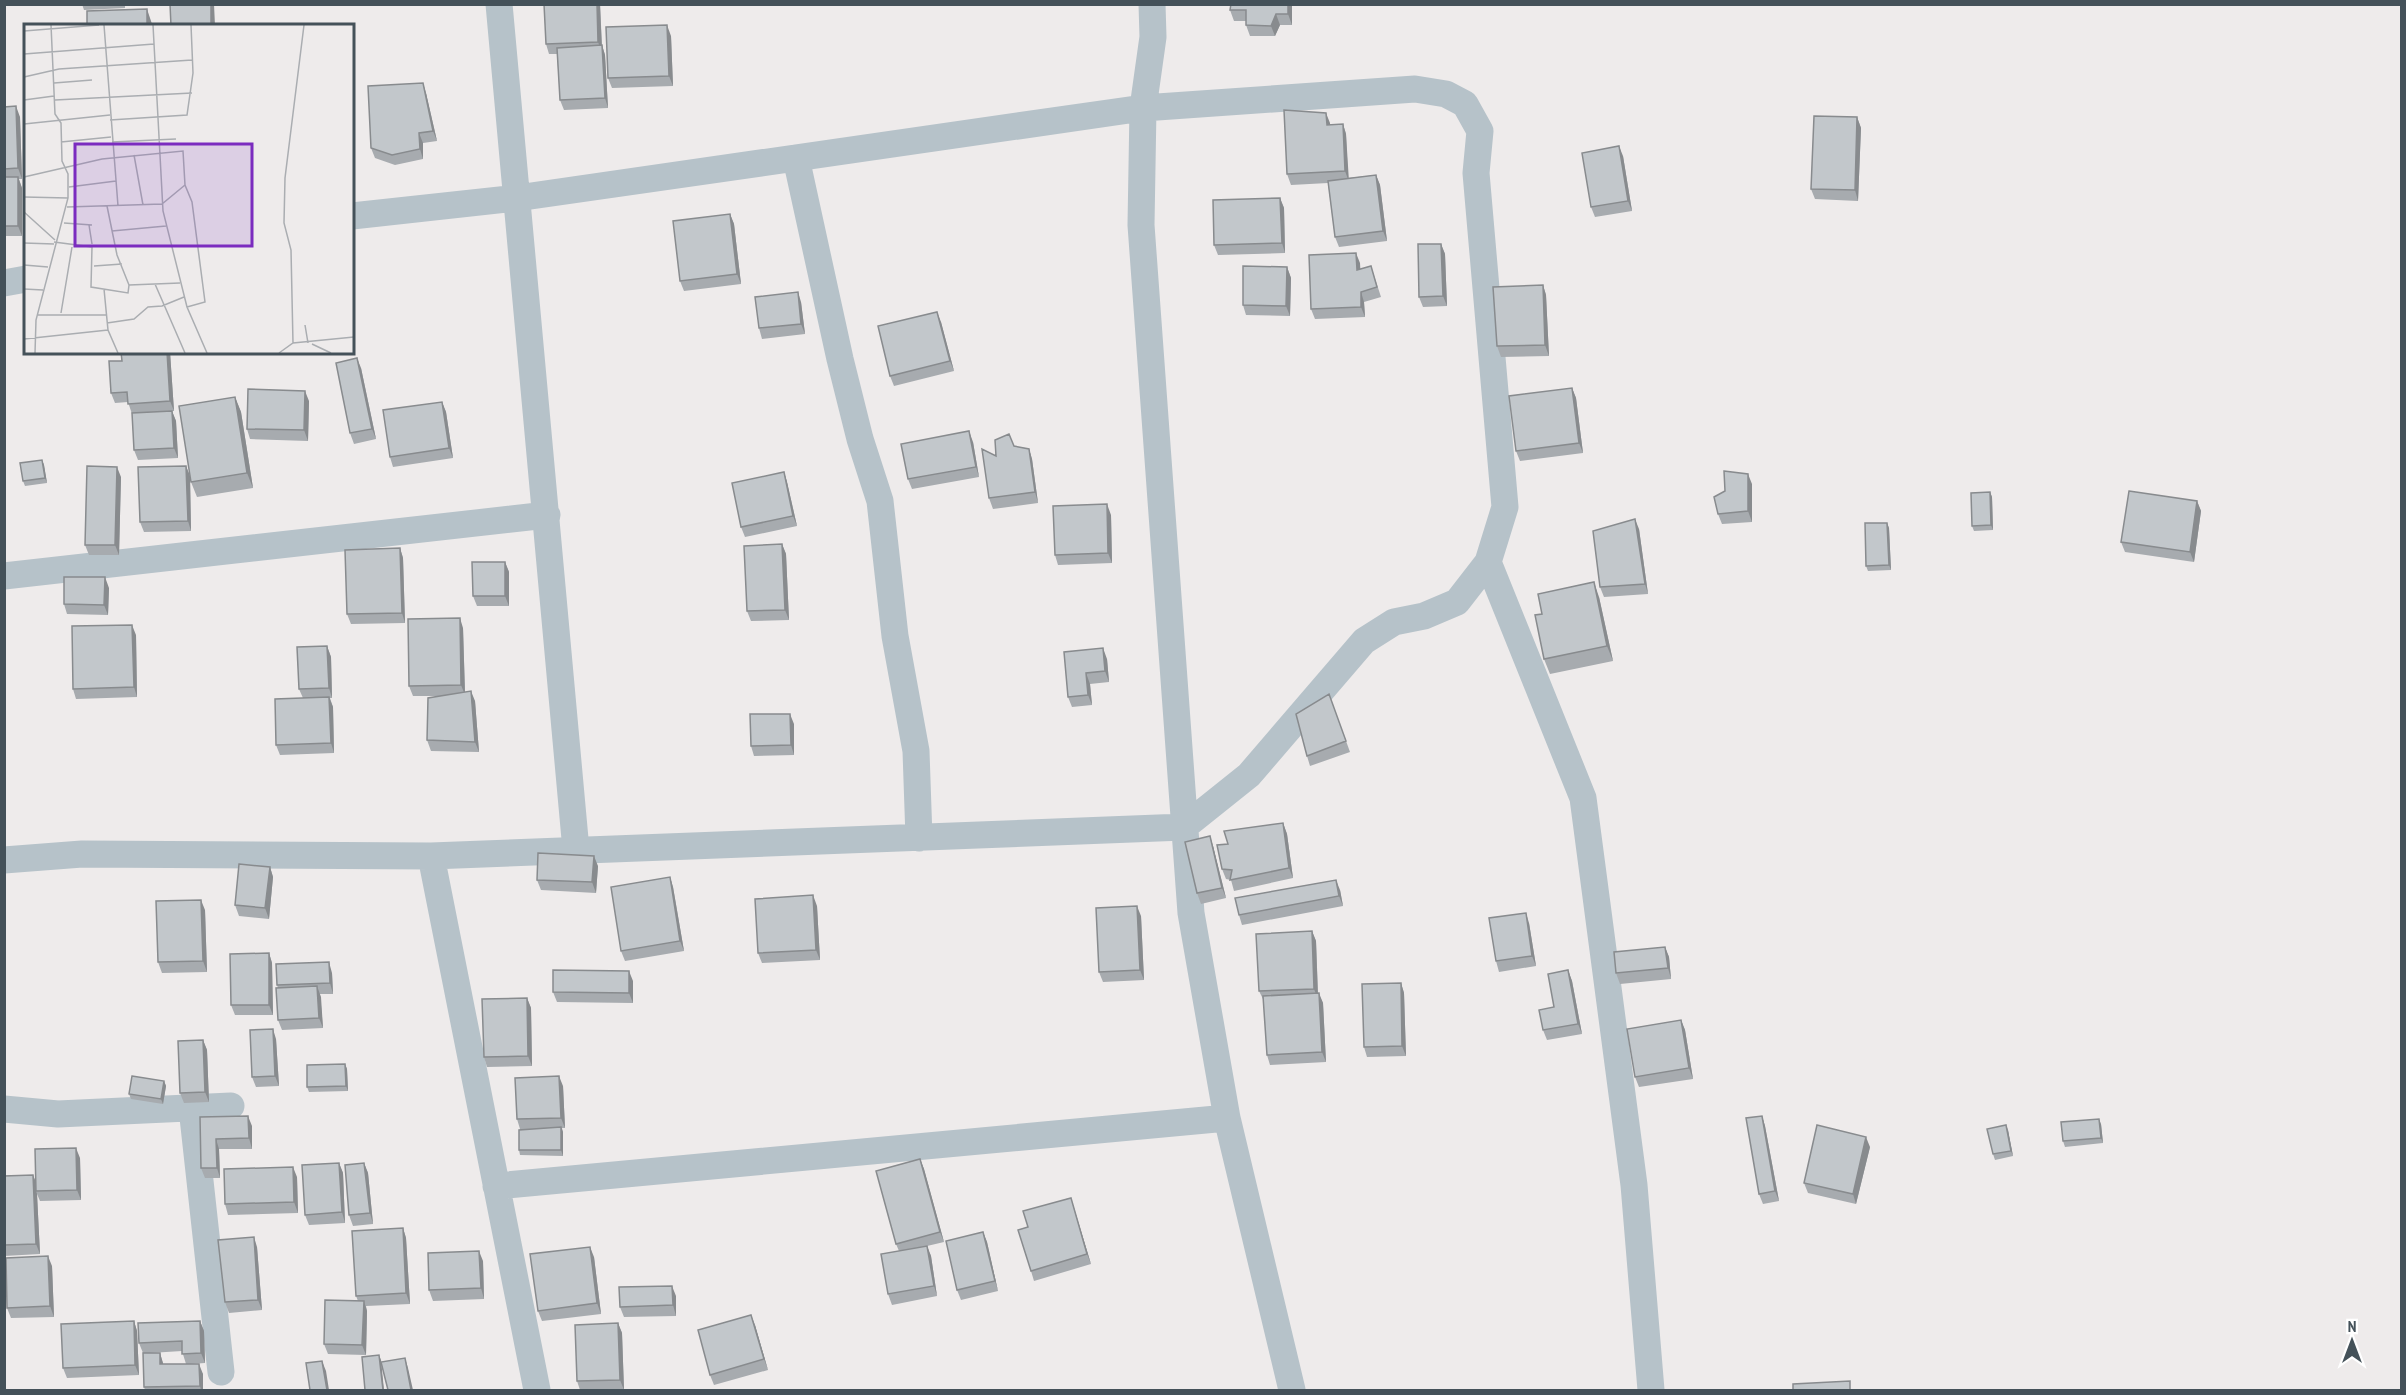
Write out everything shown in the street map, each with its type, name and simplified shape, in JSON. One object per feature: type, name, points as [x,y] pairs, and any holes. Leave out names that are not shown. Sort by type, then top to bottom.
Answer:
[{"type":"street","points":[[499,4],[576,850]]},
{"type":"street","points":[[1152,4],[1153,37],[1143,108],[1141,225],[1191,913],[1227,1118],[1292,1390]]},
{"type":"street","points":[[4,860],[82,854],[431,856],[1184,827],[1249,775],[1364,641],[1394,622],[1424,616],[1457,602],[1488,562],[1505,507],[1476,173],[1480,131],[1465,104],[1446,94],[1415,89],[1143,108],[518,198],[354,216]]},
{"type":"street","points":[[796,158],[843,370],[860,439],[880,501],[895,636],[916,751],[919,838]]},
{"type":"street","points":[[4,283],[24,279]]},
{"type":"street","points":[[4,576],[547,515]]},
{"type":"street","points":[[1488,562],[1583,798],[1634,1185],[1651,1390]]},
{"type":"street","points":[[431,856],[537,1390]]},
{"type":"street","points":[[4,1109],[58,1114],[231,1106]]},
{"type":"street","points":[[192,1108],[221,1372]]},
{"type":"street","points":[[496,1186],[1227,1118]]},
{"type":"building","points":[[170,4],[211,4],[211,24],[171,24]]},
{"type":"building","points":[[544,4],[597,4],[598,42],[546,44]]},
{"type":"building","points":[[1231,4],[1288,4],[1288,14],[1276,14],[1271,26],[1246,25],[1246,10],[1230,10]]},
{"type":"building","points":[[147,9],[147,24],[87,24],[87,11]]},
{"type":"building","points":[[667,25],[669,76],[608,78],[606,27]]},
{"type":"building","points":[[602,45],[605,98],[560,100],[557,48]]},
{"type":"building","points":[[423,83],[433,131],[419,133],[420,149],[392,155],[371,148],[368,86]]},
{"type":"building","points":[[16,106],[18,168],[4,169],[4,107]]},
{"type":"building","points":[[1284,110],[1326,113],[1327,125],[1343,124],[1345,171],[1287,174]]},
{"type":"building","points":[[1814,116],[1857,117],[1855,190],[1811,189]]},
{"type":"building","points":[[1619,146],[1628,201],[1591,207],[1582,153]]},
{"type":"building","points":[[1376,175],[1383,231],[1335,237],[1328,181]]},
{"type":"building","points":[[4,177],[18,177],[18,226],[4,226]]},
{"type":"building","points":[[1280,198],[1282,243],[1214,245],[1213,200]]},
{"type":"building","points":[[730,214],[737,274],[680,281],[673,221]]},
{"type":"building","points":[[1418,244],[1441,244],[1443,296],[1419,297]]},
{"type":"building","points":[[1356,253],[1357,270],[1371,266],[1377,287],[1361,292],[1361,307],[1311,309],[1309,255]]},
{"type":"building","points":[[1243,266],[1287,267],[1286,306],[1243,305]]},
{"type":"building","points":[[1543,285],[1545,345],[1497,346],[1493,287]]},
{"type":"building","points":[[798,292],[801,324],[759,328],[755,297]]},
{"type":"building","points":[[937,312],[950,361],[890,376],[878,326]]},
{"type":"building","points":[[121,354],[167,354],[170,401],[128,404],[127,392],[111,393],[109,361],[122,361]]},
{"type":"building","points":[[357,358],[372,429],[350,433],[336,363]]},
{"type":"building","points":[[1572,388],[1579,443],[1516,451],[1509,396]]},
{"type":"building","points":[[248,389],[305,391],[304,430],[247,429]]},
{"type":"building","points":[[235,397],[247,473],[191,482],[179,406]]},
{"type":"building","points":[[442,402],[449,448],[390,457],[383,410]]},
{"type":"building","points":[[172,411],[174,448],[134,450],[132,413]]},
{"type":"building","points":[[969,431],[976,467],[908,479],[901,444]]},
{"type":"building","points":[[1009,434],[1014,446],[1029,449],[1035,492],[989,498],[982,449],[996,456],[995,440]]},
{"type":"building","points":[[42,460],[45,478],[23,481],[20,463]]},
{"type":"building","points":[[87,466],[117,467],[115,545],[85,545]]},
{"type":"building","points":[[186,466],[188,521],[140,522],[138,467]]},
{"type":"building","points":[[1724,471],[1748,474],[1748,511],[1718,514],[1714,497],[1725,491]]},
{"type":"building","points":[[784,472],[793,516],[741,527],[732,483]]},
{"type":"building","points":[[2129,491],[2197,501],[2190,552],[2121,542]]},
{"type":"building","points":[[1990,492],[1991,525],[1972,526],[1971,493]]},
{"type":"building","points":[[1107,504],[1108,553],[1055,555],[1053,506]]},
{"type":"building","points":[[1635,519],[1645,584],[1600,587],[1593,531]]},
{"type":"building","points":[[1865,523],[1887,523],[1889,565],[1866,566]]},
{"type":"building","points":[[782,544],[785,610],[747,611],[744,546]]},
{"type":"building","points":[[400,548],[402,613],[347,614],[345,550]]},
{"type":"building","points":[[472,562],[505,562],[505,596],[473,596]]},
{"type":"building","points":[[64,577],[105,577],[104,605],[64,604]]},
{"type":"building","points":[[1594,582],[1607,646],[1544,659],[1535,615],[1542,614],[1538,594]]},
{"type":"building","points":[[460,618],[461,685],[409,686],[408,619]]},
{"type":"building","points":[[132,625],[134,687],[73,689],[72,626]]},
{"type":"building","points":[[327,646],[329,688],[299,689],[297,647]]},
{"type":"building","points":[[1103,648],[1105,671],[1086,673],[1088,695],[1068,697],[1064,652]]},
{"type":"building","points":[[471,691],[475,742],[427,740],[428,698]]},
{"type":"building","points":[[1329,694],[1346,741],[1307,756],[1296,714]]},
{"type":"building","points":[[329,697],[331,743],[276,745],[275,699]]},
{"type":"building","points":[[750,714],[790,714],[791,745],[751,746]]},
{"type":"building","points":[[1283,823],[1289,868],[1230,880],[1232,870],[1222,869],[1217,845],[1228,844],[1224,831]]},
{"type":"building","points":[[1210,836],[1222,888],[1197,893],[1185,842]]},
{"type":"building","points":[[538,853],[594,856],[592,882],[537,880]]},
{"type":"building","points":[[239,864],[270,867],[265,908],[235,905]]},
{"type":"building","points":[[670,877],[680,941],[621,951],[611,887]]},
{"type":"building","points":[[1336,880],[1339,896],[1239,915],[1235,898]]},
{"type":"building","points":[[813,895],[816,950],[758,953],[755,899]]},
{"type":"building","points":[[201,900],[203,961],[158,962],[156,901]]},
{"type":"building","points":[[1137,906],[1140,970],[1099,972],[1096,908]]},
{"type":"building","points":[[1526,913],[1532,956],[1496,961],[1489,918]]},
{"type":"building","points":[[1312,931],[1314,989],[1259,991],[1256,934]]},
{"type":"building","points":[[1665,947],[1668,968],[1616,973],[1614,952]]},
{"type":"building","points":[[269,953],[269,1005],[231,1005],[230,954]]},
{"type":"building","points":[[329,962],[330,983],[277,985],[276,964]]},
{"type":"building","points":[[553,970],[629,971],[629,993],[553,992]]},
{"type":"building","points":[[1568,970],[1578,1024],[1543,1030],[1539,1010],[1554,1007],[1548,974]]},
{"type":"building","points":[[1401,983],[1402,1046],[1364,1047],[1362,984]]},
{"type":"building","points":[[317,986],[319,1018],[278,1020],[276,988]]},
{"type":"building","points":[[1319,993],[1322,1052],[1267,1055],[1263,996]]},
{"type":"building","points":[[527,998],[528,1056],[484,1057],[482,999]]},
{"type":"building","points":[[1681,1020],[1689,1068],[1635,1077],[1627,1029]]},
{"type":"building","points":[[273,1029],[275,1076],[252,1077],[250,1030]]},
{"type":"building","points":[[203,1040],[205,1092],[180,1093],[178,1041]]},
{"type":"building","points":[[345,1064],[346,1086],[307,1087],[307,1065]]},
{"type":"building","points":[[132,1076],[164,1081],[161,1099],[129,1094]]},
{"type":"building","points":[[559,1076],[561,1118],[517,1119],[515,1078]]},
{"type":"building","points":[[248,1116],[249,1138],[216,1139],[217,1168],[201,1168],[200,1117]]},
{"type":"building","points":[[1762,1116],[1775,1191],[1759,1194],[1746,1118]]},
{"type":"building","points":[[2099,1119],[2101,1138],[2063,1141],[2061,1122]]},
{"type":"building","points":[[1817,1125],[1866,1137],[1853,1194],[1804,1183]]},
{"type":"building","points":[[2006,1125],[2011,1151],[1993,1154],[1987,1129]]},
{"type":"building","points":[[561,1127],[561,1150],[519,1150],[519,1130]]},
{"type":"building","points":[[76,1148],[77,1190],[36,1191],[35,1149]]},
{"type":"building","points":[[920,1159],[940,1232],[896,1244],[876,1171]]},
{"type":"building","points":[[339,1163],[342,1212],[305,1215],[302,1165]]},
{"type":"building","points":[[364,1163],[370,1213],[349,1215],[345,1165]]},
{"type":"building","points":[[293,1167],[294,1202],[225,1204],[224,1169]]},
{"type":"building","points":[[33,1175],[36,1244],[4,1245],[4,1176]]},
{"type":"building","points":[[1071,1198],[1087,1254],[1031,1271],[1018,1230],[1028,1227],[1023,1211]]},
{"type":"building","points":[[403,1228],[406,1293],[356,1296],[352,1231]]},
{"type":"building","points":[[983,1232],[995,1281],[957,1290],[946,1241]]},
{"type":"building","points":[[254,1237],[258,1300],[225,1302],[218,1240]]},
{"type":"building","points":[[927,1246],[934,1286],[888,1294],[881,1254]]},
{"type":"building","points":[[590,1247],[597,1303],[538,1311],[530,1254]]},
{"type":"building","points":[[479,1251],[481,1288],[429,1290],[428,1253]]},
{"type":"building","points":[[48,1256],[50,1306],[7,1308],[6,1258]]},
{"type":"building","points":[[672,1286],[673,1305],[620,1307],[619,1287]]},
{"type":"building","points":[[325,1300],[364,1301],[362,1345],[324,1344]]},
{"type":"building","points":[[751,1315],[764,1359],[710,1375],[698,1330]]},
{"type":"building","points":[[134,1321],[135,1365],[63,1368],[61,1324]]},
{"type":"building","points":[[200,1321],[201,1353],[182,1354],[182,1341],[139,1343],[138,1323]]},
{"type":"building","points":[[618,1323],[620,1380],[577,1381],[575,1325]]},
{"type":"building","points":[[143,1353],[160,1353],[160,1364],[199,1364],[200,1386],[144,1387]]},
{"type":"building","points":[[379,1355],[383,1390],[365,1390],[362,1357]]},
{"type":"building","points":[[405,1358],[411,1390],[388,1390],[381,1362]]},
{"type":"building","points":[[322,1361],[327,1390],[310,1390],[306,1363]]},
{"type":"building","points":[[1850,1381],[1850,1390],[1793,1390],[1793,1384]]}]
